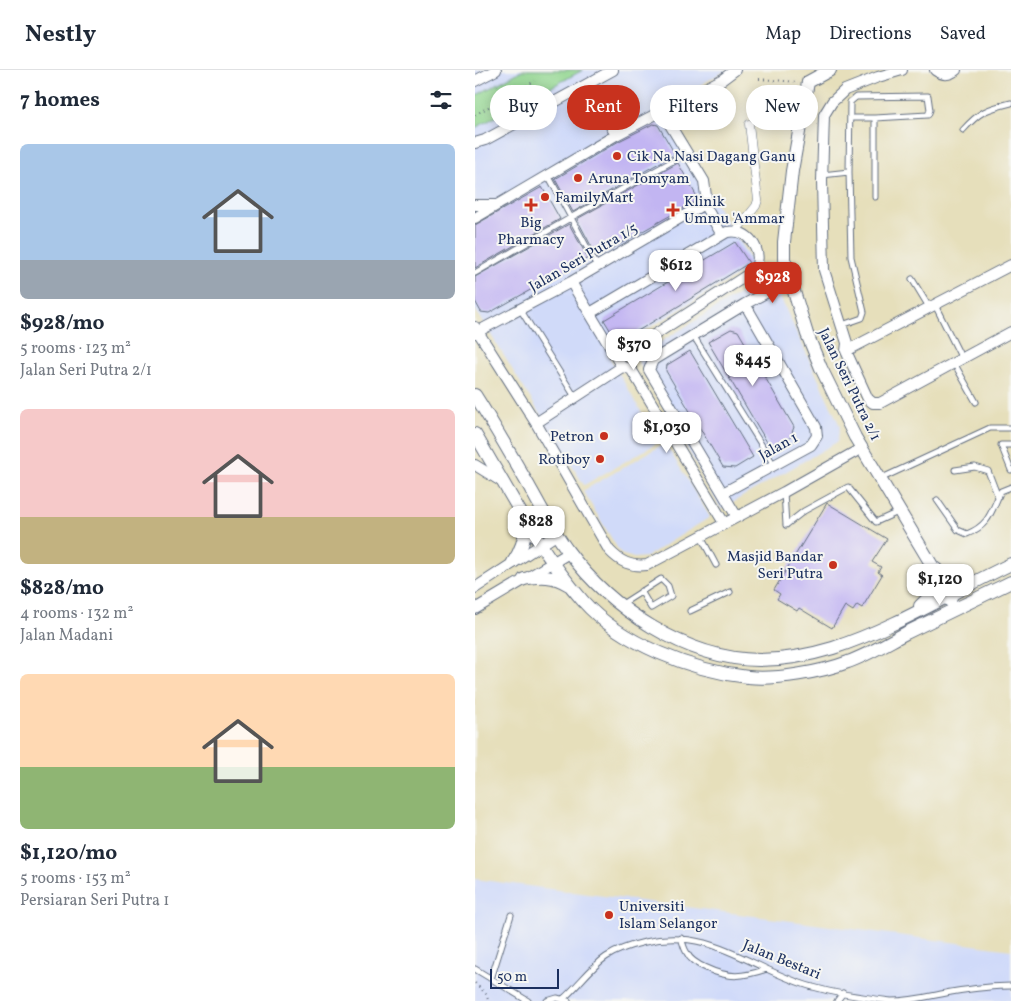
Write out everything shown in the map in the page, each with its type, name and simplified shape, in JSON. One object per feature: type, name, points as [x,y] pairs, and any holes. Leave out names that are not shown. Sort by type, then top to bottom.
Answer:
[{"type":"street","points":[[475,81],[496,70]]},
{"type":"street","points":[[587,85],[613,70]]},
{"type":"street","points":[[711,85],[735,70]]},
{"type":"street","points":[[808,79],[830,70]]},
{"type":"street","points":[[902,70],[877,77],[845,90],[832,102],[825,115],[822,174],[824,270],[847,343],[846,352],[869,399],[873,403],[880,403],[1011,332]]},
{"type":"street","points":[[935,70],[949,74],[956,70]]},
{"type":"street","name":"Jalan Seri Putra 2/1","points":[[808,79],[792,171],[784,242],[784,259],[807,334],[817,359],[879,479],[936,569],[939,579],[949,596]]},
{"type":"street","points":[[475,143],[485,140],[567,96]]},
{"type":"street","points":[[475,218],[650,116]]},
{"type":"street","points":[[613,130],[616,136]]},
{"type":"street","points":[[674,130],[688,153],[706,189],[704,204],[722,235]]},
{"type":"street","points":[[736,231],[756,206],[758,200],[750,130]]},
{"type":"street","name":"Jalan Seri Putra 1/5","points":[[476,331],[520,310],[571,282],[704,204]]},
{"type":"street","points":[[475,205],[497,205]]},
{"type":"street","points":[[536,423],[619,363],[755,270],[759,255],[750,238],[744,233],[736,231],[722,235],[590,313]]},
{"type":"street","points":[[846,352],[1011,265]]},
{"type":"street","points":[[737,516],[649,370],[653,360],[745,304],[790,280]]},
{"type":"street","points":[[571,282],[619,363],[631,369],[723,523]]},
{"type":"street","name":"Jalan 1","points":[[723,493],[811,445],[817,436],[816,427],[745,304]]},
{"type":"street","points":[[476,331],[536,423],[609,550],[616,558],[626,564],[647,565],[862,448]]},
{"type":"street","points":[[475,395],[499,433],[556,535],[569,552],[600,587],[636,617],[694,646],[724,655],[758,660],[795,657],[833,648],[913,614],[1011,564]]},
{"type":"street","points":[[475,434],[540,545],[585,603],[612,626],[641,644],[672,659],[706,669],[750,677],[799,675],[849,662],[1011,580]]},
{"type":"street","points":[[475,465],[505,484]]},
{"type":"street","points":[[513,562],[520,553],[527,522]]},
{"type":"street","points":[[475,588],[556,535]]},
{"type":"street","points":[[475,609],[569,552]]},
{"type":"street","points":[[525,579],[545,576],[563,581],[571,586]]},
{"type":"street","points":[[913,614],[933,592],[939,579],[966,582],[983,577]]},
{"type":"street","points":[[949,596],[964,598],[1011,580]]},
{"type":"street","points":[[907,633],[916,624],[943,610],[947,606],[949,596]]},
{"type":"lane","points":[[842,326],[862,318],[864,312],[851,257],[850,102],[856,97],[926,95],[929,98],[930,110],[928,115],[851,118]]},
{"type":"lane","points":[[963,130],[973,118],[983,111],[1011,103]]},
{"type":"lane","points":[[875,118],[875,197]]},
{"type":"lane","points":[[475,273],[688,153]]},
{"type":"lane","points":[[822,174],[849,172]]},
{"type":"lane","points":[[548,175],[597,266]]},
{"type":"lane","points":[[912,279],[932,306],[976,402]]},
{"type":"lane","points":[[520,310],[575,396]]},
{"type":"lane","points":[[693,335],[774,465]]},
{"type":"lane","points":[[879,479],[990,428],[1011,428]]},
{"type":"lane","points":[[1011,445],[1001,445],[1011,470]]},
{"type":"lane","points":[[955,470],[975,467],[988,471],[998,497]]},
{"type":"lane","points":[[784,492],[786,525],[803,511],[848,487],[875,522],[899,512]]},
{"type":"lane","points":[[937,500],[958,530],[967,534],[978,530],[989,518],[1001,491],[1011,487]]},
{"type":"lane","points":[[701,536],[716,565]]},
{"type":"lane","points":[[621,605],[641,592],[661,579],[668,586],[671,596],[651,608],[641,592]]},
{"type":"lane","points":[[691,611],[730,592]]},
{"type":"lane","points":[[491,978],[511,916]]},
{"type":"lane","points":[[681,938],[687,955],[699,964],[717,973],[734,977],[747,976],[767,969]]},
{"type":"lane","name":"Jalan Bestari","points":[[565,1000],[606,956],[629,945],[654,940],[681,938],[707,943],[733,952],[767,969],[812,987],[892,1001],[919,1000],[951,992],[1011,986]]},
{"type":"lane","points":[[475,969],[529,1001]]},
{"type":"lane","points":[[837,1001],[843,993]]},
{"type":"lane","points":[[547,1001],[557,998],[565,1000]]},
{"type":"path","points":[[759,79],[808,79]]},
{"type":"path","points":[[527,85],[535,81]]},
{"type":"path","points":[[475,115],[490,106]]},
{"type":"path","points":[[475,983],[487,995],[488,1001]]},
{"type":"shaded area","points":[[475,70],[727,70],[700,85],[650,85],[650,130],[669,130],[754,265],[607,353],[659,442],[584,485],[475,309],[475,222],[501,207],[475,201]]},
{"type":"shaded area","points":[[770,275],[840,426],[837,442],[721,509],[636,357]]},
{"type":"shaded area","points":[[665,443],[710,517],[646,557],[634,558],[621,554],[583,491]]},
{"type":"shaded area","name":"Universiti Islam Selangor","points":[[475,879],[1011,950],[1011,1001],[475,1001]]},
{"type":"green space","points":[[523,70],[583,70],[555,85],[495,85]]},
{"type":"green space","points":[[490,88],[490,120],[475,128],[475,96]]},
{"type":"building","points":[[650,126],[650,130],[661,130],[675,154],[573,212],[555,179],[619,141]]},
{"type":"building","points":[[678,163],[696,195],[694,202],[597,257],[577,219]]},
{"type":"building","points":[[542,187],[560,219],[475,268],[475,225]]},
{"type":"building","points":[[569,224],[588,258],[489,313],[481,312],[475,301],[475,277]]},
{"type":"building","points":[[735,242],[749,263],[618,343],[604,320]]},
{"type":"building","points":[[731,329],[738,331],[794,427],[790,438],[771,449],[708,342]]},
{"type":"building","points":[[690,351],[753,457],[735,468],[723,467],[666,371],[667,365]]},
{"type":"building","name":"Masjid Bandar Seri Putra","points":[[827,503],[887,539],[872,562],[881,567],[878,572],[882,575],[862,608],[857,605],[853,611],[845,606],[832,628],[799,608],[797,611],[777,599],[780,594],[774,590]]},
{"type":"place","name":"Cik Na Nasi Dagang Ganu","points":[[617,156]]},
{"type":"place","name":"Aruna Tomyam","points":[[578,178]]},
{"type":"place","name":"FamilyMart","points":[[545,197]]},
{"type":"place","name":"Big Pharmacy","points":[[531,205]]},
{"type":"place","name":"Klinik Ummu 'Ammar","points":[[673,210]]},
{"type":"place","name":"Petron","points":[[604,436]]},
{"type":"place","name":"Rotiboy","points":[[600,459]]},
{"type":"place","name":"Masjid Bandar Seri Putra","points":[[833,565]]},
{"type":"place","name":"Universiti Islam Selangor","points":[[609,915]]}]
